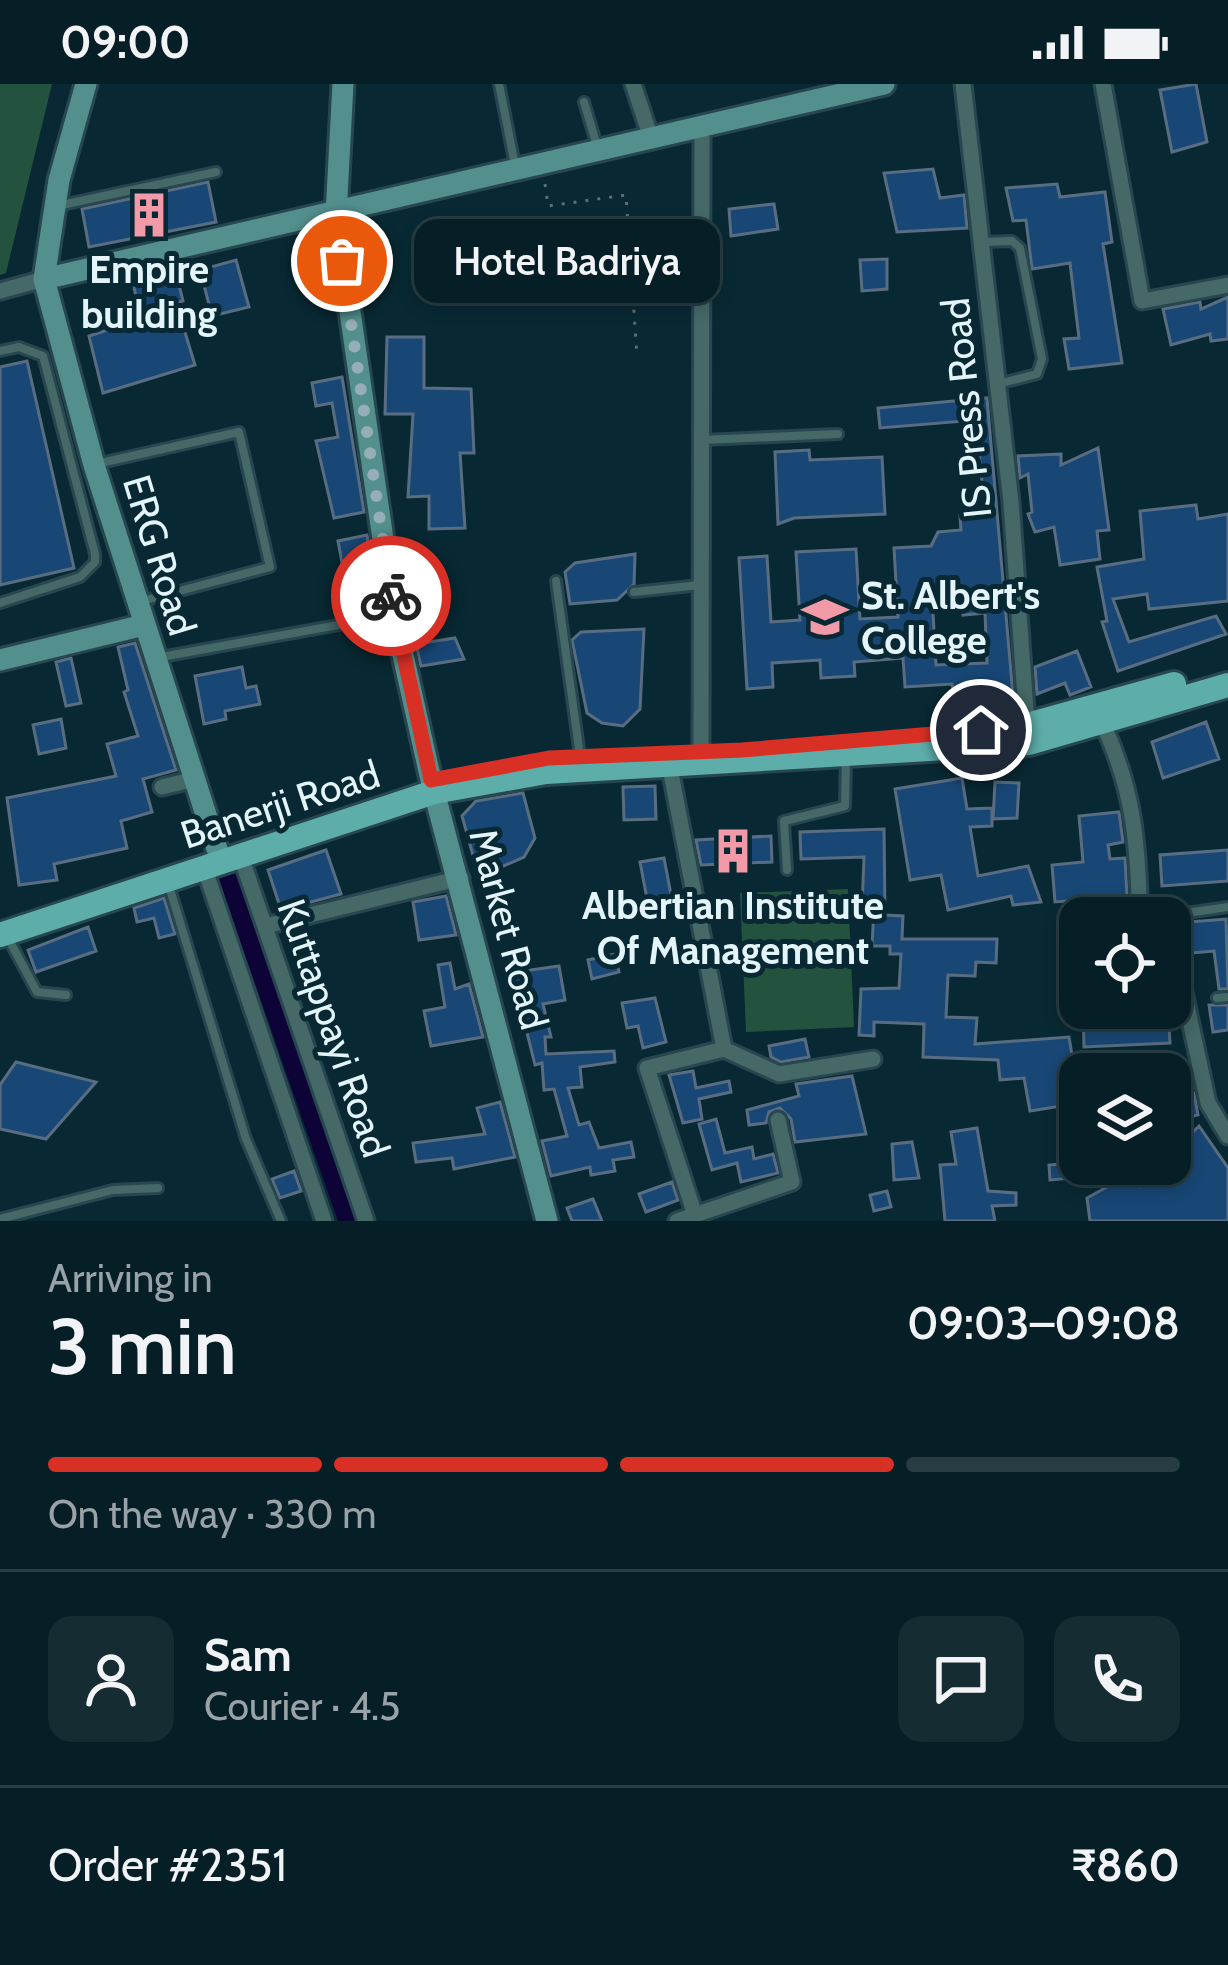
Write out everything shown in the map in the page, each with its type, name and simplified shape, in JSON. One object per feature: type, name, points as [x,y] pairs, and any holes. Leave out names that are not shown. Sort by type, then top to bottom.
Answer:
[{"type":"main road","name":"Banerji Road","points":[[433,786],[546,772],[670,768],[1027,725],[1228,669]]},
{"type":"main road","name":"Banerji Road","points":[[2,930],[433,786],[580,756],[1029,743],[1228,685]]},
{"type":"main road","name":"Banerji Road","points":[[2,930],[220,856]]},
{"type":"street","points":[[44,279],[55,207],[86,84]]},
{"type":"street","name":"Market Road","points":[[343,84],[336,214],[394,615],[433,786],[461,878],[547,1221]]},
{"type":"street","points":[[633,84],[652,141]]},
{"type":"street","name":"IS Press Road","points":[[963,84],[998,384],[1027,725]]},
{"type":"street","points":[[1103,84],[1142,301],[1228,285]]},
{"type":"street","points":[[0,291],[872,86]]},
{"type":"street","points":[[701,753],[702,129]]},
{"type":"street","name":"ERG Road","points":[[44,279],[94,464],[220,856]]},
{"type":"street","points":[[0,659],[144,625]]},
{"type":"street","points":[[1102,722],[1126,774],[1135,811],[1139,897]]},
{"type":"street","points":[[670,768],[724,1049]]},
{"type":"street","points":[[162,788],[195,779]]},
{"type":"street","points":[[220,856],[324,1221]]},
{"type":"street","name":"Kuttappayi Road","points":[[220,856],[265,926],[365,1221]]},
{"type":"street","points":[[265,926],[461,878]]},
{"type":"street","points":[[1191,1024],[1208,1102],[1228,1136]]},
{"type":"street","points":[[695,1215],[647,1068],[724,1049],[779,1074],[873,1059]]},
{"type":"street","points":[[677,1221],[792,1182],[778,1120]]},
{"type":"lane","points":[[499,84],[516,172]]},
{"type":"lane","points":[[584,102],[599,153]]},
{"type":"lane","points":[[55,207],[216,172]]},
{"type":"lane","points":[[981,242],[1012,242],[1020,248],[1042,359],[1037,374],[998,384]]},
{"type":"lane","points":[[0,351],[28,348],[44,356],[95,554],[95,562],[80,577],[0,603]]},
{"type":"lane","points":[[94,464],[239,432],[270,567],[138,602]]},
{"type":"lane","points":[[701,440],[838,434]]},
{"type":"lane","points":[[556,581],[580,756]]},
{"type":"lane","points":[[634,592],[701,585]]},
{"type":"lane","points":[[154,658],[394,615]]},
{"type":"lane","points":[[788,870],[784,821],[845,806],[846,749]]},
{"type":"lane","points":[[166,878],[246,1139],[281,1221]]},
{"type":"lane","points":[[1191,913],[1228,908]]},
{"type":"lane","points":[[2,930],[37,992],[66,995]]},
{"type":"lane","points":[[0,1219],[113,1190],[158,1188]]},
{"type":"path","points":[[542,166],[548,206],[626,195],[637,356]]},
{"type":"green space","points":[[0,84],[52,84],[6,273],[0,275]]},
{"type":"green space","points":[[848,889],[854,1027],[746,1032],[740,893]]},
{"type":"shaded area","points":[[234,865],[357,1221],[338,1221],[216,872]]},
{"type":"building","points":[[1196,84],[1207,142],[1172,152],[1160,90]]},
{"type":"building","points":[[933,169],[940,198],[964,195],[967,228],[897,232],[884,173]]},
{"type":"building","name":"Empire building","points":[[208,182],[216,222],[89,247],[82,209]]},
{"type":"building","points":[[1057,184],[1060,197],[1105,192],[1112,242],[1103,244],[1122,363],[1069,369],[1064,339],[1079,338],[1070,263],[1032,269],[1026,220],[1013,221],[1006,188]]},
{"type":"building","points":[[774,204],[778,229],[731,236],[729,209]]},
{"type":"building","points":[[887,259],[887,289],[862,291],[860,260]]},
{"type":"building","points":[[236,260],[249,307],[212,316],[200,270]]},
{"type":"building","points":[[176,273],[183,301],[176,303],[195,365],[103,393],[89,336],[141,319],[133,283]]},
{"type":"building","points":[[1228,297],[1228,339],[1211,341],[1210,334],[1171,345],[1163,309],[1200,302],[1201,309]]},
{"type":"building","points":[[387,337],[424,337],[424,388],[471,389],[474,453],[460,453],[465,528],[429,529],[429,496],[408,497],[413,414],[385,414]]},
{"type":"building","points":[[27,361],[74,568],[0,585],[0,367]]},
{"type":"building","points":[[342,377],[364,512],[334,518],[316,441],[338,437],[332,403],[316,406],[312,383]]},
{"type":"building","points":[[987,398],[1013,695],[954,699],[952,684],[905,687],[903,658],[854,662],[855,676],[821,678],[820,660],[772,663],[773,687],[747,689],[739,558],[767,556],[771,622],[800,620],[796,552],[856,549],[860,619],[898,617],[894,548],[931,546],[938,532],[961,530],[960,516],[985,514],[976,420],[880,428],[878,408]],"holes":[[[962,593],[963,615],[985,613],[987,663],[936,665],[932,596]]]},
{"type":"building","points":[[1098,448],[1109,530],[1097,531],[1100,559],[1060,565],[1054,527],[1035,532],[1028,514],[1032,512],[1028,474],[1020,478],[1018,456],[1061,454],[1061,465]]},
{"type":"building","points":[[809,450],[810,460],[882,457],[885,514],[794,518],[778,524],[775,452]]},
{"type":"building","points":[[1196,505],[1198,519],[1228,514],[1228,601],[1149,609],[1147,594],[1113,599],[1129,642],[1216,616],[1226,634],[1118,671],[1102,622],[1107,621],[1097,567],[1144,559],[1140,511]]},
{"type":"building","points":[[367,535],[378,607],[351,612],[338,541]]},
{"type":"building","points":[[635,554],[634,584],[617,600],[570,604],[565,572],[575,563]]},
{"type":"building","points":[[644,629],[640,709],[623,726],[602,723],[587,713],[572,640],[581,632]]},
{"type":"building","points":[[455,638],[464,659],[421,666],[416,644]]},
{"type":"building","points":[[135,643],[176,770],[143,779],[152,812],[121,821],[127,848],[54,864],[57,880],[19,885],[7,798],[116,776],[107,744],[138,736],[124,692],[128,690],[118,647]]},
{"type":"building","points":[[1077,651],[1091,687],[1070,695],[1065,683],[1037,694],[1035,667]]},
{"type":"building","points":[[71,658],[81,703],[66,706],[56,662]]},
{"type":"building","points":[[242,667],[246,688],[256,686],[260,704],[225,711],[226,719],[204,724],[195,676]]},
{"type":"building","points":[[61,719],[66,748],[39,754],[33,725]]},
{"type":"building","points":[[1206,722],[1219,759],[1163,778],[1152,742]]},
{"type":"building","points":[[962,778],[967,809],[992,808],[992,826],[970,827],[978,876],[1028,866],[1041,902],[1013,905],[1011,896],[948,910],[941,875],[910,880],[895,789]]},
{"type":"building","points":[[995,782],[1019,783],[1017,818],[993,819]]},
{"type":"building","points":[[655,786],[656,819],[624,820],[623,787]]},
{"type":"building","points":[[523,793],[535,838],[524,857],[479,877],[462,816],[476,801]]},
{"type":"building","points":[[1119,812],[1123,842],[1108,845],[1110,859],[1125,858],[1127,896],[1059,897],[1055,902],[1052,865],[1083,862],[1079,816]]},
{"type":"building","points":[[884,829],[885,915],[903,916],[902,939],[997,939],[996,963],[976,962],[975,976],[948,975],[946,1017],[977,1018],[975,1044],[1069,1037],[1072,1053],[1059,1053],[1059,1106],[1030,1111],[1024,1078],[1000,1080],[998,1060],[923,1057],[924,1024],[874,1022],[874,1036],[859,1035],[861,989],[899,988],[901,954],[890,954],[890,946],[872,946],[874,908],[862,908],[864,857],[801,859],[800,832]]},
{"type":"building","name":"Albertian Institute Of Management","points":[[771,836],[772,862],[701,865],[696,840]]},
{"type":"building","points":[[326,850],[341,894],[281,910],[268,870]]},
{"type":"building","points":[[1228,850],[1228,881],[1162,886],[1160,855]]},
{"type":"building","points":[[664,858],[672,900],[648,904],[640,862]]},
{"type":"building","points":[[446,896],[456,935],[419,940],[413,902]]},
{"type":"building","points":[[164,898],[175,934],[159,938],[154,918],[137,922],[134,908]]},
{"type":"building","points":[[1226,919],[1228,989],[1219,989],[1214,951],[1191,953],[1191,922]]},
{"type":"building","points":[[88,927],[96,951],[36,972],[28,950]]},
{"type":"building","points":[[615,954],[619,972],[592,979],[588,960]]},
{"type":"building","points":[[450,963],[455,989],[469,984],[483,1037],[431,1046],[424,1011],[445,1007],[438,965]]},
{"type":"building","points":[[559,966],[565,1000],[543,1004],[551,1037],[545,1037],[546,1054],[614,1051],[615,1062],[580,1067],[582,1087],[568,1088],[579,1125],[589,1122],[599,1148],[631,1142],[634,1157],[613,1160],[615,1171],[591,1175],[590,1167],[551,1176],[542,1141],[567,1136],[554,1089],[544,1090],[542,1063],[535,1065],[525,1025],[515,1013],[509,973]]},
{"type":"building","points":[[655,998],[666,1042],[643,1048],[638,1026],[627,1028],[622,1003]]},
{"type":"building","points":[[1209,1005],[1228,1005],[1228,1030],[1213,1032]]},
{"type":"building","points":[[1084,1029],[1169,1029],[1170,1043],[1084,1047]]},
{"type":"building","points":[[805,1039],[809,1057],[781,1062],[771,1057],[769,1046]]},
{"type":"building","points":[[16,1062],[96,1082],[46,1139],[0,1129],[0,1085]]},
{"type":"building","points":[[693,1071],[696,1088],[729,1081],[731,1092],[699,1099],[702,1119],[683,1123],[669,1075]]},
{"type":"building","points":[[852,1076],[866,1134],[795,1142],[791,1119],[780,1108],[769,1112],[766,1123],[749,1125],[747,1110],[799,1096],[796,1084]]},
{"type":"building","points":[[1191,1094],[1198,1115],[1191,1117]]},
{"type":"building","points":[[500,1102],[515,1157],[454,1169],[452,1158],[416,1162],[413,1143],[485,1134],[477,1108]]},
{"type":"building","points":[[716,1119],[725,1153],[752,1147],[754,1159],[773,1154],[778,1173],[741,1182],[737,1163],[712,1170],[699,1124]]},
{"type":"building","points":[[1199,1126],[1228,1168],[1228,1221],[1090,1221],[1087,1198],[1111,1185],[1191,1185],[1191,1134]]},
{"type":"building","points":[[977,1128],[988,1191],[1016,1193],[1016,1205],[992,1206],[995,1221],[945,1221],[940,1165],[956,1164],[951,1132]]},
{"type":"building","points":[[912,1142],[919,1178],[894,1180],[892,1144]]},
{"type":"building","points":[[1059,1164],[1059,1179],[1050,1180],[1049,1165]]},
{"type":"building","points":[[294,1171],[301,1191],[280,1198],[272,1179]]},
{"type":"building","points":[[672,1182],[678,1200],[646,1212],[639,1194]]},
{"type":"building","points":[[887,1191],[891,1207],[874,1211],[870,1195]]},
{"type":"building","points":[[593,1199],[602,1221],[572,1221],[567,1208]]},
{"type":"way so far","points":[[342,261],[391,596]]},
{"type":"place","name":"Empire building","points":[[149,215]]},
{"type":"place","name":"Hotel Badriya","points":[[342,261]]},
{"type":"place","name":"St. Albert's College","points":[[825,617]]},
{"type":"place","name":"Albertian Institute Of Management","points":[[733,851]]},
{"type":"route","points":[[391,596],[431,780],[549,758],[701,753],[981,730]]}]
